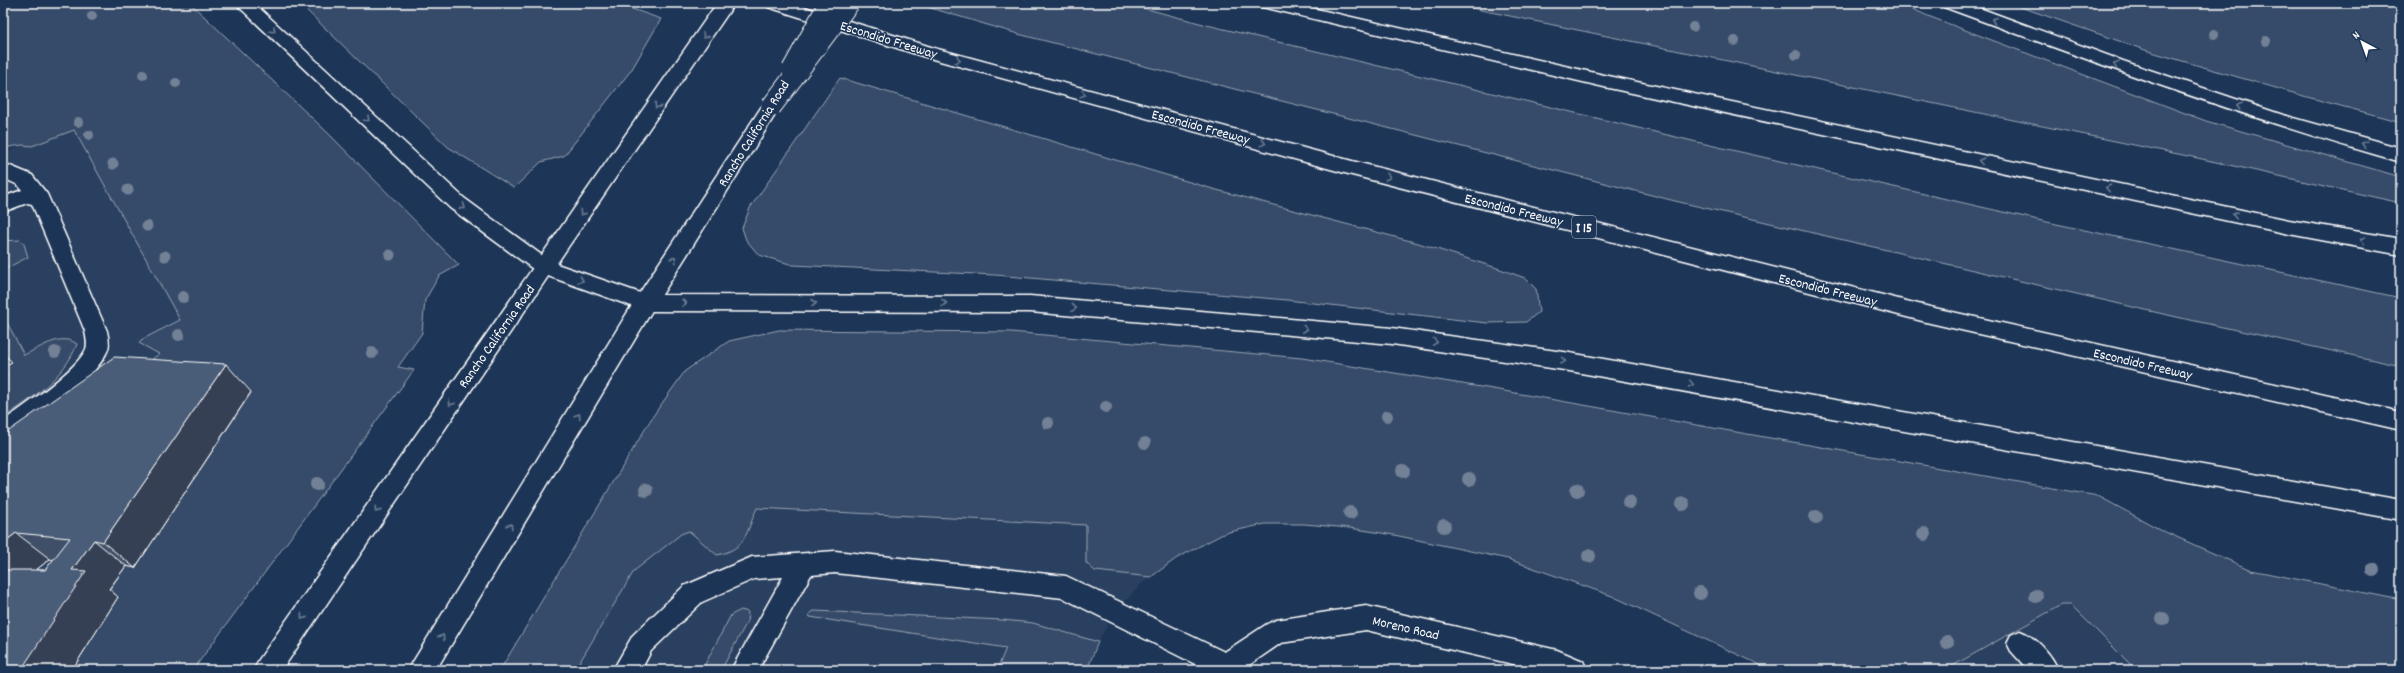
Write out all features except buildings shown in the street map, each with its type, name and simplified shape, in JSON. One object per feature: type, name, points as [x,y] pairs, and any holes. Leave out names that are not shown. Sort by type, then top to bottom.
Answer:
[{"type":"main road","points":[[244,3],[457,203],[544,267],[646,303],[1030,304],[1392,336],[1564,361],[2401,510]]},
{"type":"main road","name":"Rancho California Road","points":[[266,670],[679,74],[726,3]]},
{"type":"main road","name":"Escondido Freeway","points":[[774,3],[928,52],[1360,170],[1930,315],[2401,421]]},
{"type":"main road","name":"Rancho California Road","points":[[421,670],[646,303],[770,107],[829,3]]},
{"type":"main road","points":[[770,107],[849,3]]},
{"type":"main road","points":[[1267,3],[1612,83],[2289,227],[2401,248]]},
{"type":"main road","points":[[1950,3],[2139,73],[2273,118],[2401,155]]},
{"type":"main road","points":[[3,170],[25,180],[40,199],[96,331],[98,350],[87,364],[61,390],[3,433]]},
{"type":"main road","points":[[3,205],[26,196],[40,199]]},
{"type":"main road","points":[[626,670],[642,643],[693,594],[752,568],[835,562],[1066,587],[1225,668]]},
{"type":"main road","points":[[744,670],[804,564]]},
{"type":"main road","name":"Moreno Road","points":[[1225,668],[1276,632],[1366,618],[1557,662],[1574,670]]},
{"type":"main road","points":[[2020,643],[2045,670]]},
{"type":"shaded area","points":[[3,3],[190,3],[328,133],[459,265],[439,276],[425,300],[422,333],[398,367],[414,370],[193,670],[72,670],[118,597],[105,596],[126,566],[135,568],[251,393],[3,454],[123,381],[159,354],[139,343],[141,340],[180,320],[74,130],[32,146],[22,145],[3,148]]},
{"type":"shaded area","points":[[299,3],[615,3],[661,19],[632,69],[564,156],[541,162],[514,188],[448,147]]},
{"type":"shaded area","points":[[914,3],[1124,3],[1207,25],[1701,143],[2047,222],[2401,298],[2401,366],[2163,314],[1675,201],[1018,34]]},
{"type":"shaded area","points":[[1447,3],[1899,3],[1928,16],[2206,121],[2401,177],[2401,203],[2202,159]]},
{"type":"shaded area","points":[[2009,3],[2401,3],[2401,122],[2307,97],[2148,51]]},
{"type":"shaded area","points":[[840,78],[1213,189],[1418,243],[1500,269],[1525,278],[1536,289],[1539,312],[1526,322],[1487,323],[1287,300],[995,275],[793,265],[759,255],[746,240],[742,228],[750,208]]},
{"type":"shaded area","points":[[95,107],[256,384],[83,670],[3,670],[3,155]]},
{"type":"shaded area","points":[[20,240],[24,244],[28,257],[3,270],[3,241]]},
{"type":"shaded area","points":[[3,315],[24,355],[57,340],[71,341],[77,344],[72,356],[56,377],[36,395],[3,418],[3,398],[6,396],[3,394],[3,377],[7,375],[3,372],[3,367],[12,362],[3,355]]},
{"type":"shaded area","points":[[779,330],[1011,332],[1302,358],[1487,388],[2098,496],[2163,531],[2251,570],[2401,600],[2401,670],[2136,670],[2071,605],[2061,605],[1947,669],[1948,670],[1771,670],[1612,596],[1508,559],[1394,535],[1350,528],[1304,524],[1265,524],[1225,533],[1177,558],[1151,577],[1095,571],[1086,563],[1086,525],[757,508],[747,532],[740,544],[727,552],[717,555],[689,531],[681,534],[634,571],[575,670],[500,670],[653,416],[685,371],[729,341]]},
{"type":"shaded area","points":[[711,457],[2401,617],[2401,670],[1771,670],[1612,596],[1508,559],[1394,535],[1304,524],[1265,524],[1224,533],[1177,558],[1140,585],[1113,615],[1098,642],[1087,670],[575,670],[663,522]]},
{"type":"shaded area","points":[[741,610],[748,612],[747,622],[721,670],[702,670],[731,615]]},
{"type":"shaded area","points":[[814,611],[1002,620],[1033,623],[1098,642],[1087,670],[997,670],[1006,648],[810,617],[809,614]]}]
